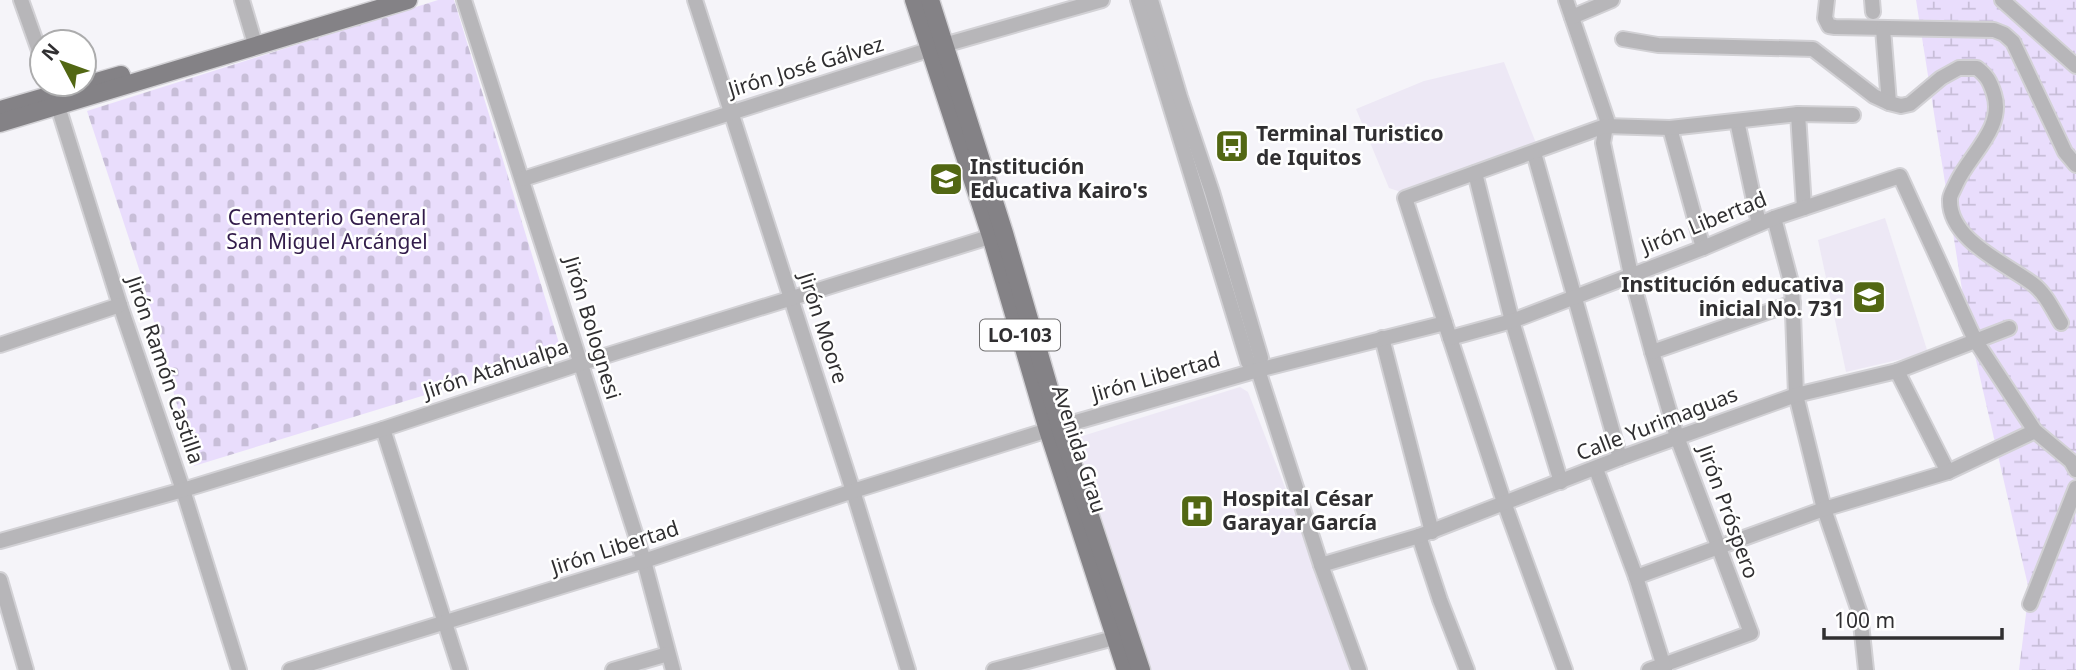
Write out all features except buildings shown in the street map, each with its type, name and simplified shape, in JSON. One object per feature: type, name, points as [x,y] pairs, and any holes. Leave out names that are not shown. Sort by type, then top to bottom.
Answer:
[{"type":"main road","points":[[255,41],[368,0]]},
{"type":"main road","points":[[98,83],[404,0]]},
{"type":"main road","name":"Avenida Grau","points":[[914,0],[937,48],[997,235],[1054,428],[1123,635],[1141,670]]},
{"type":"main road","name":"Avenida Grau","points":[[930,0],[937,48]]},
{"type":"main road","points":[[0,110],[43,98]]},
{"type":"main road","points":[[0,124],[48,98]]},
{"type":"main road","name":"Avenida Grau","points":[[1123,635],[1126,670]]},
{"type":"street","points":[[21,0],[31,28]]},
{"type":"street","points":[[242,0],[255,41]]},
{"type":"street","name":"Jirón Bolognesi","points":[[464,0],[644,561],[673,670]]},
{"type":"street","name":"Jirón Moore","points":[[695,0],[908,670]]},
{"type":"street","name":"Jirón José Gálvez","points":[[523,179],[937,48],[1102,0]]},
{"type":"street","points":[[1138,0],[1197,166]]},
{"type":"street","points":[[1151,0],[1180,97],[1248,362],[1258,370],[1321,565],[1359,670]]},
{"type":"street","name":"Jirón Próspero","points":[[1566,0],[1607,120],[1602,143],[1631,275],[1652,352],[1717,548],[1751,633],[1659,668]]},
{"type":"street","points":[[1572,17],[1612,0]]},
{"type":"street","points":[[1827,0],[1825,18],[1829,26],[1994,30],[2004,34],[2012,42],[2064,152],[2076,165]]},
{"type":"street","points":[[2002,0],[2076,66]]},
{"type":"street","points":[[1882,29],[1889,103]]},
{"type":"street","points":[[1623,38],[1658,45],[1814,49],[1858,85],[1889,103],[1902,106],[1910,104],[1941,78],[1959,68],[1977,68],[1989,77],[1997,102],[1994,123],[1960,174],[1950,198],[1954,217],[1969,240],[2035,285],[2050,302],[2061,323]]},
{"type":"street","name":"Jirón Ramón Castilla","points":[[55,98],[239,670]]},
{"type":"street","points":[[1798,114],[1804,208]]},
{"type":"street","points":[[1565,670],[1505,505],[1405,198],[1605,126],[1670,128],[1798,114],[1853,115]]},
{"type":"street","points":[[1737,121],[1759,224]]},
{"type":"street","points":[[1670,128],[1703,248]]},
{"type":"street","points":[[1534,152],[1620,458]]},
{"type":"street","points":[[1475,173],[1513,321],[1561,482]]},
{"type":"street","name":"Jirón Libertad","points":[[1450,338],[1513,321],[1774,218],[1900,176],[1975,340]]},
{"type":"street","points":[[1774,218],[1792,286],[1796,395],[1824,509],[1860,614],[1866,670]]},
{"type":"street","name":"Jirón Atahualpa","points":[[0,541],[183,490],[383,429],[582,363],[997,235]]},
{"type":"street","points":[[1652,352],[1793,303]]},
{"type":"street","points":[[0,345],[120,306]]},
{"type":"street","name":"Jirón Libertad","points":[[290,670],[644,561],[1054,428],[1258,370],[1445,323]]},
{"type":"street","name":"Calle Yurimaguas","points":[[1321,565],[1426,534],[1620,458],[1796,395],[1897,371],[2010,328]]},
{"type":"street","points":[[1382,338],[1440,600],[1467,670]]},
{"type":"street","points":[[1975,340],[2035,431],[2071,461],[2076,470]]},
{"type":"street","points":[[1897,371],[1948,472]]},
{"type":"street","points":[[383,429],[460,670]]},
{"type":"street","points":[[1636,578],[1824,509],[1948,472],[2035,431]]},
{"type":"street","points":[[1596,469],[1636,578],[1659,668]]},
{"type":"street","points":[[2030,604],[2076,488]]},
{"type":"street","points":[[0,580],[26,670]]},
{"type":"street","points":[[994,670],[1123,635]]},
{"type":"street","points":[[613,670],[668,654]]},
{"type":"shaded area","points":[[1504,62],[1536,143],[1407,194],[1389,188],[1356,109],[1424,81]]},
{"type":"shaded area","points":[[1885,218],[1928,353],[1846,372],[1818,240]]},
{"type":"shaded area","name":"Hospital César Garayar García","points":[[1240,387],[1248,392],[1356,670],[1149,670],[1076,438]]},
{"type":"green space","name":"Cementerio General San Miguel Arcángel","points":[[438,0],[454,0],[562,353],[194,466],[141,275],[87,111]]},
{"type":"green space","points":[[1916,0],[2076,0],[2076,670],[2019,670],[2029,590],[1967,321]]},
{"type":"place","name":"Terminal Turistico de Iquitos","points":[[1232,146]]},
{"type":"place","name":"Institución Educativa Kairo's","points":[[946,179]]},
{"type":"place","name":"Institución educativa inicial No. 731","points":[[1869,297]]},
{"type":"place","name":"Hospital César Garayar García","points":[[1197,511]]}]
